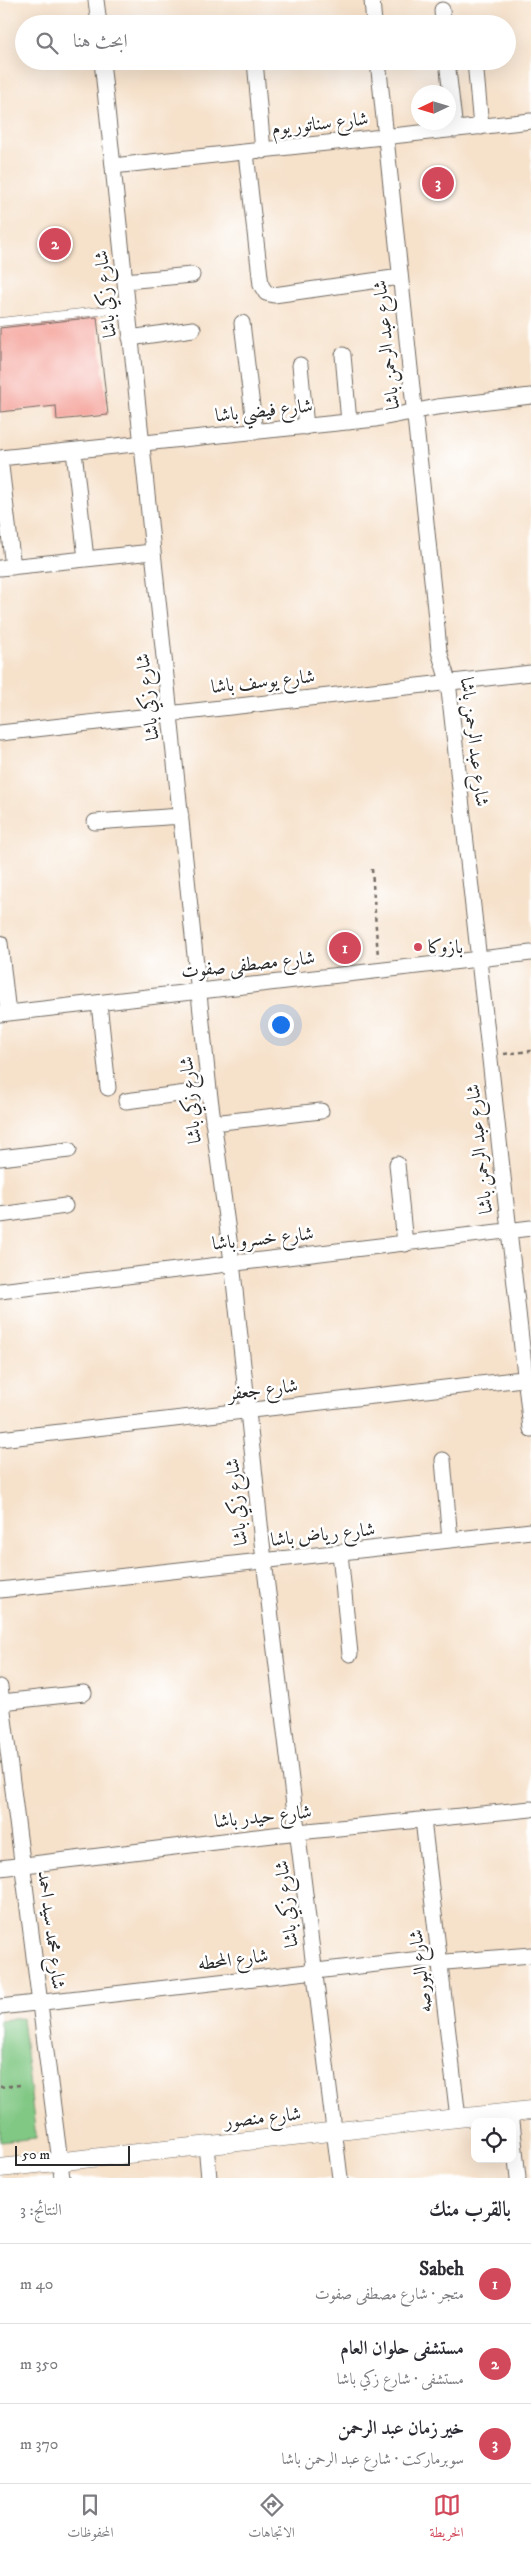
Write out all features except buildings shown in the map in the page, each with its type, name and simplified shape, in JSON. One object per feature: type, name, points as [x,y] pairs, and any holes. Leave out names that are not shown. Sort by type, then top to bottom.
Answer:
[{"type":"street","points":[[96,0],[98,15]]},
{"type":"street","points":[[372,0],[373,15]]},
{"type":"street","name":"شارع زكي باشا","points":[[103,70],[152,552],[200,990],[208,1090],[232,1262],[264,1561],[340,2178]]},
{"type":"street","points":[[256,70],[263,151]]},
{"type":"street","name":"شارع عبد الرحمن باشا","points":[[379,70],[438,636],[448,682],[528,1379],[531,1429]]},
{"type":"street","points":[[448,70],[450,85]]},
{"type":"street","points":[[477,70],[481,127]]},
{"type":"street","name":"شارع سناتور يوم","points":[[456,130],[531,121]]},
{"type":"street","name":"شارع سناتور يوم","points":[[113,166],[455,130]]},
{"type":"street","points":[[246,153],[261,286],[266,293],[274,295],[400,277]]},
{"type":"street","points":[[124,281],[192,275]]},
{"type":"street","points":[[242,323],[255,432]]},
{"type":"street","points":[[130,338],[193,330]]},
{"type":"street","points":[[343,355],[349,422]]},
{"type":"street","points":[[300,364],[306,427]]},
{"type":"street","name":"شارع فيضي باشا","points":[[0,458],[349,422],[437,407],[531,396]]},
{"type":"street","points":[[74,450],[86,559]]},
{"type":"street","points":[[0,458],[6,567],[152,552]]},
{"type":"street","name":"شارع يوسف باشا","points":[[0,733],[531,673]]},
{"type":"street","points":[[95,822],[181,816]]},
{"type":"street","points":[[0,943],[4,1014]]},
{"type":"street","name":"شارع مصطفى صفوت","points":[[4,1014],[531,953]]},
{"type":"street","points":[[98,1003],[108,1088]]},
{"type":"street","points":[[126,1101],[208,1090]]},
{"type":"street","points":[[213,1123],[321,1111]]},
{"type":"street","points":[[0,1158],[69,1150]]},
{"type":"street","points":[[396,1164],[405,1244]]},
{"type":"street","points":[[0,1215],[66,1206]]},
{"type":"street","name":"شارع خسرو باشا","points":[[0,1291],[531,1228]]},
{"type":"street","name":"شارع جعفر","points":[[0,1439],[528,1379]]},
{"type":"street","points":[[443,1460],[450,1540]]},
{"type":"street","name":"شارع رياض باشا","points":[[0,1590],[531,1531]]},
{"type":"street","points":[[340,1553],[350,1654]]},
{"type":"street","points":[[1,1693],[84,1693]]},
{"type":"street","name":"شارع محمد سيد احمد","points":[[1,1693],[61,2169]]},
{"type":"street","name":"شارع حيدر باشا","points":[[0,1868],[298,1832],[531,1809]]},
{"type":"street","name":"شارع البورصه","points":[[423,1820],[458,2118]]},
{"type":"street","name":"شارع المحطه","points":[[0,2007],[421,1959],[440,1961],[531,1955]]},
{"type":"street","name":"شارع منصور","points":[[0,2168],[61,2169],[206,2145],[531,2110]]},
{"type":"street","points":[[511,2112],[518,2178]]},
{"type":"street","points":[[206,2145],[209,2178]]},
{"type":"lane","points":[[0,322],[127,308]]},
{"type":"path","points":[[372,869],[380,971]]},
{"type":"path","points":[[490,1056],[531,1051]]},
{"type":"path","points":[[0,2087],[20,2085]]},
{"type":"green space","points":[[22,2018],[36,2138],[0,2142],[0,2020]]},
{"type":"place","name":"خير زمان عبد الرحمن","points":[[438,183]]},
{"type":"place","name":"مستشفى حلوان العام","points":[[55,244]]},
{"type":"place","name":"بازوكا","points":[[418,947]]},
{"type":"place","name":"Sabeh","points":[[345,948]]}]
